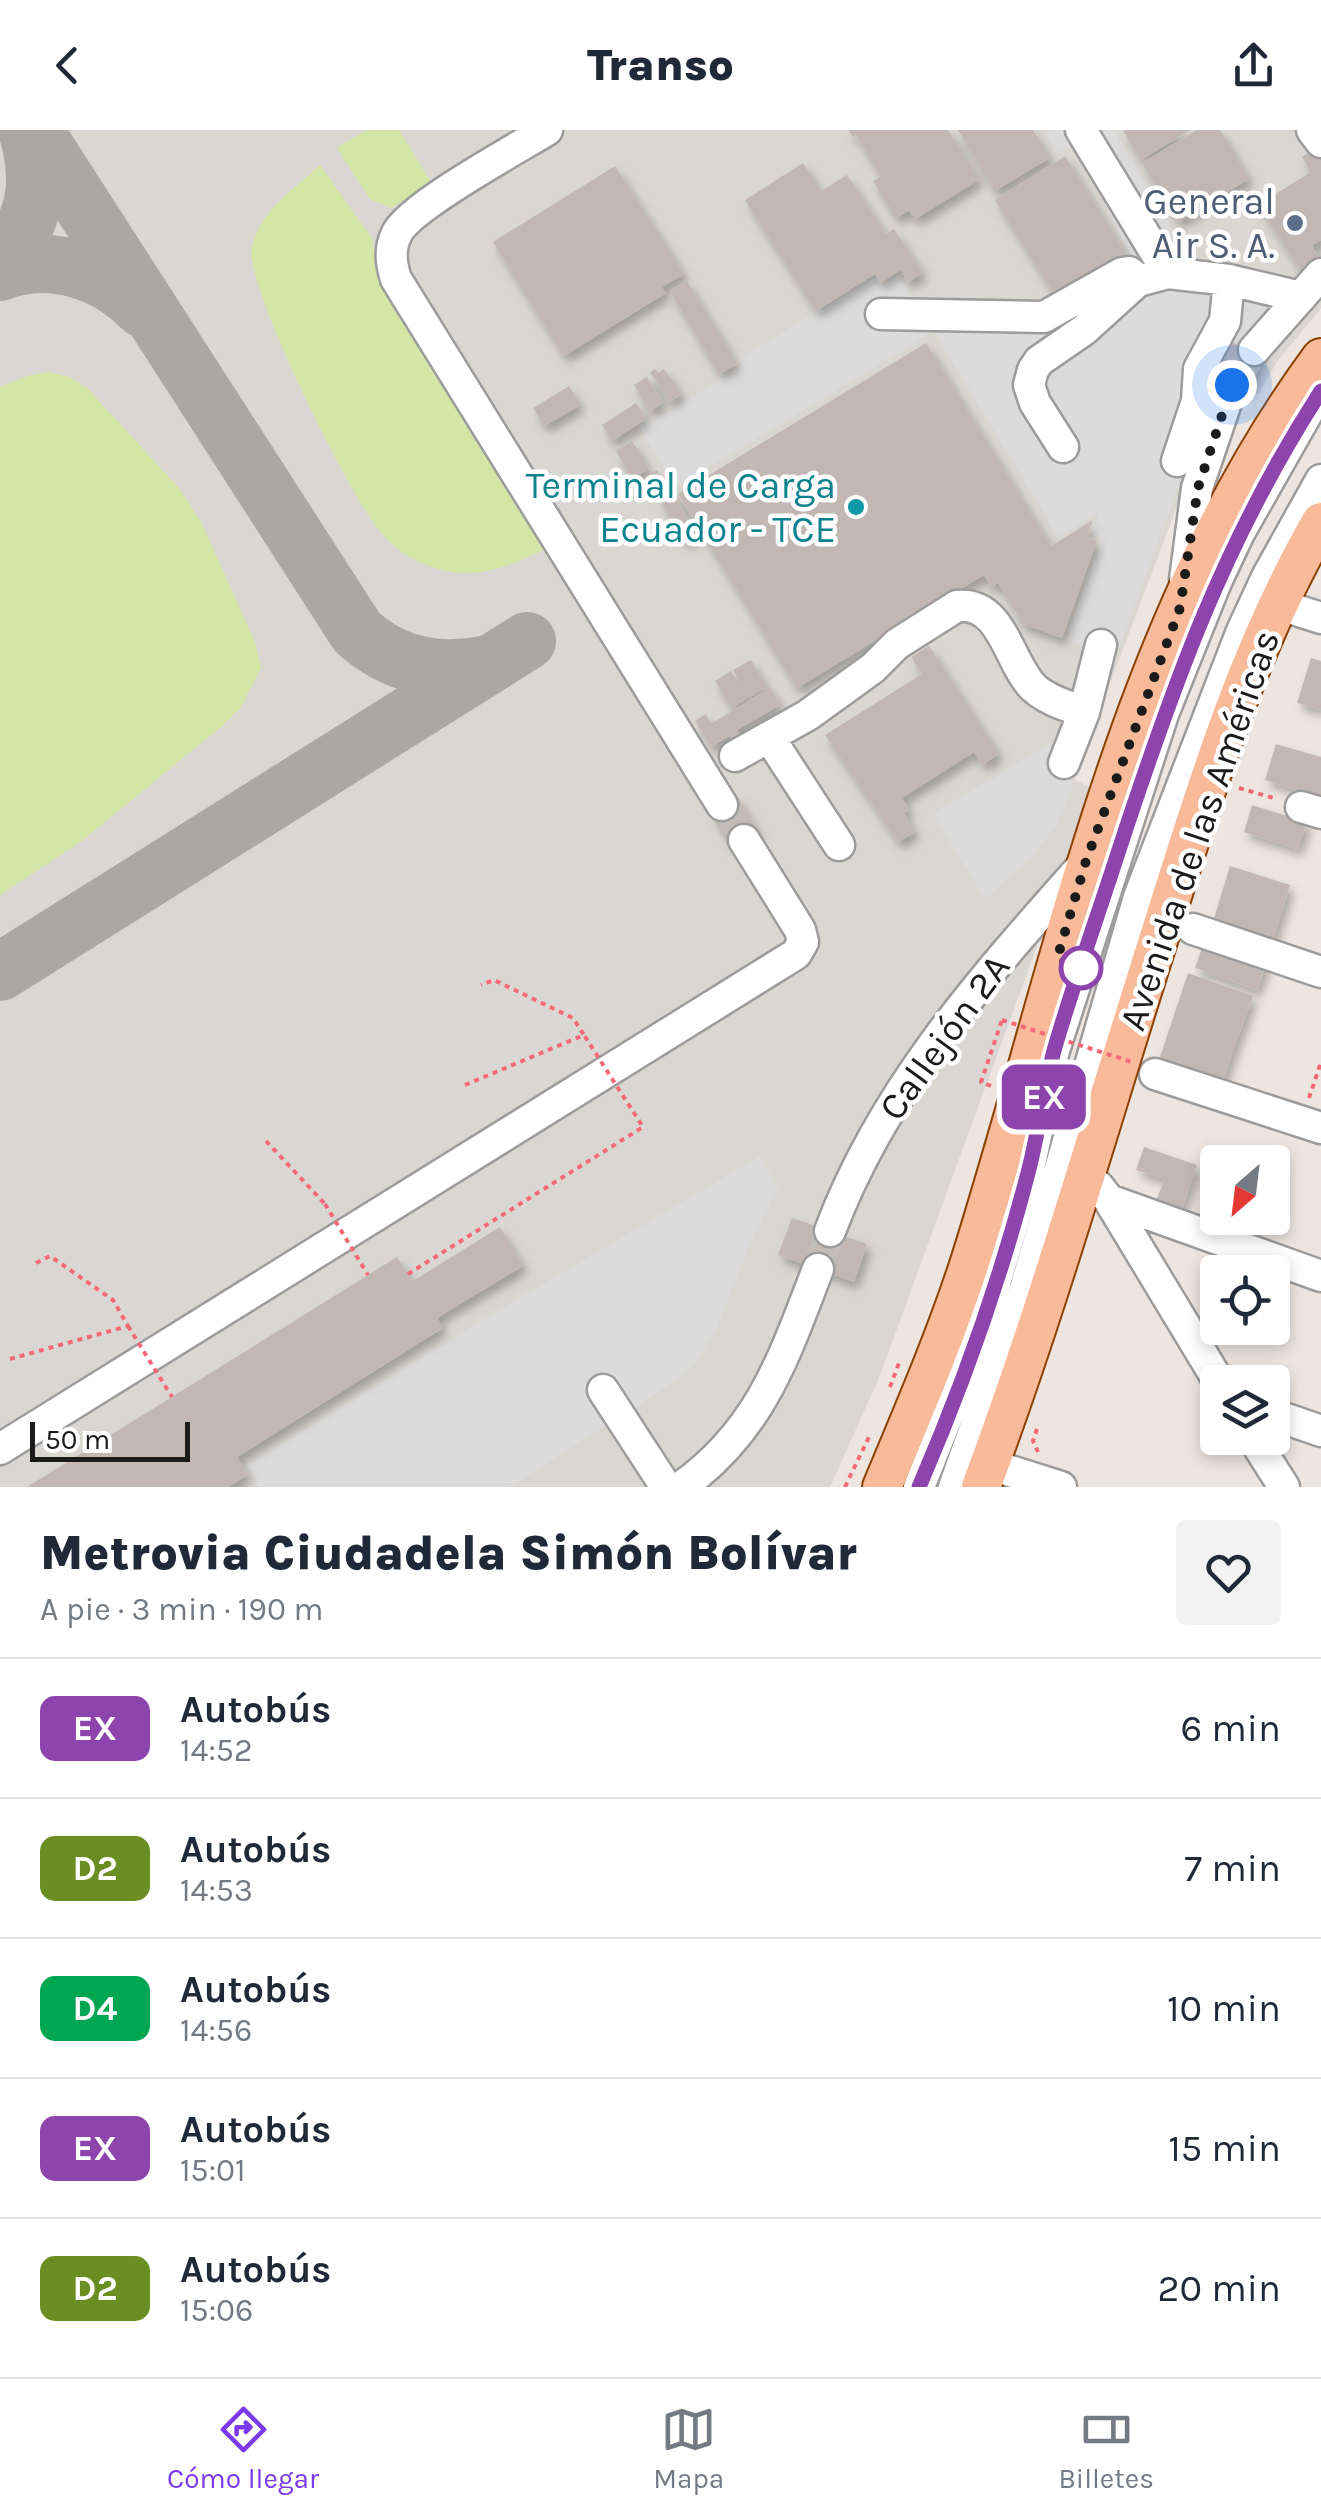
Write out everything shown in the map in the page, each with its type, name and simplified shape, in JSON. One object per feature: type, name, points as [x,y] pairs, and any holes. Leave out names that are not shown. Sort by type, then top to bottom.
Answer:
[{"type":"main road","points":[[882,1487],[970,1262],[1086,861],[1180,608],[1220,520],[1268,437],[1321,358]]},
{"type":"main road","name":"Avenida de las Américas","points":[[979,1469],[1096,1189],[1208,779],[1278,604],[1321,522]]},
{"type":"street","points":[[547,130],[414,212],[396,235],[391,264],[396,279],[722,805]]},
{"type":"street","points":[[1081,130],[1168,273]]},
{"type":"street","points":[[1312,130],[1321,142]]},
{"type":"street","points":[[881,314],[1044,317],[1122,274],[1131,272],[1138,282]]},
{"type":"street","points":[[1062,448],[1035,403],[1030,386],[1033,370],[1138,282],[1168,273],[1311,285]]},
{"type":"street","points":[[1177,461],[1197,400],[1199,369],[1224,320],[1229,280]]},
{"type":"street","points":[[1254,350],[1311,285]]},
{"type":"street","points":[[1180,608],[1198,488],[1232,385]]},
{"type":"street","name":"Avenida de las Américas","points":[[918,1487],[955,1401],[989,1305],[1029,1170],[1054,1050],[1164,714],[1239,533],[1321,390]]},
{"type":"street","name":"Avenida de las Américas","points":[[954,1487],[979,1469],[1026,1286],[1140,896],[1242,631],[1321,480]]},
{"type":"street","points":[[735,756],[808,715],[873,668],[897,644],[964,604],[990,616],[1032,686],[1084,712]]},
{"type":"street","points":[[1278,604],[1321,618]]},
{"type":"street","points":[[1064,762],[1084,712],[1101,645]]},
{"type":"street","points":[[769,737],[839,844]]},
{"type":"street","points":[[0,1449],[796,954],[802,942],[800,930],[744,840]]},
{"type":"street","name":"Callejón 2A","points":[[830,1231],[866,1148],[928,1049],[976,986],[1086,861]]},
{"type":"street","points":[[1192,929],[1321,972]]},
{"type":"street","points":[[1145,1068],[1311,1125]]},
{"type":"street","points":[[1096,1189],[1321,1276]]},
{"type":"street","points":[[1096,1189],[1208,1365]]},
{"type":"street","points":[[604,1390],[665,1487],[694,1482],[745,1427],[778,1372],[818,1269]]},
{"type":"street","points":[[1290,1420],[1321,1430]]},
{"type":"street","points":[[1264,1455],[1284,1487]]},
{"type":"street","points":[[979,1469],[1062,1487]]},
{"type":"path","points":[[1208,779],[1311,810]]},
{"type":"path","points":[[408,1274],[643,1127],[573,1018],[494,980],[481,985]]},
{"type":"path","points":[[994,1087],[982,1082],[1002,1020],[1145,1068]]},
{"type":"path","points":[[465,1086],[584,1034]]},
{"type":"path","points":[[1311,1125],[1321,1062]]},
{"type":"path","points":[[266,1141],[324,1204],[368,1275]]},
{"type":"path","points":[[36,1264],[50,1256],[114,1300],[172,1397]]},
{"type":"path","points":[[10,1359],[128,1326]]},
{"type":"path","points":[[890,1388],[898,1364]]},
{"type":"path","points":[[846,1487],[870,1434]]},
{"type":"shaded area","points":[[0,130],[1321,130],[1321,308],[1276,363],[1259,394],[1220,380],[1185,485],[1074,779],[1094,790],[879,1378],[830,1487],[0,1487]]},
{"type":"shaded area","points":[[1043,130],[1114,130],[1189,258],[1150,258],[1302,288],[1254,348],[1226,338],[1211,379],[1215,380],[1210,400],[1116,656],[1066,640],[1102,540],[1092,534],[1099,512],[1058,537],[934,331],[676,487],[640,429],[742,366],[739,359],[876,276],[882,286],[897,276],[916,301],[1060,311],[1133,258],[1073,146],[1056,152]]},
{"type":"shaded area","points":[[1056,740],[1073,788],[1055,827],[1035,854],[985,899],[933,814]]},
{"type":"shaded area","points":[[760,1156],[778,1189],[751,1241],[717,1328],[696,1362],[677,1380],[510,1487],[260,1487],[247,1466],[501,1309]]},
{"type":"green space","points":[[367,130],[399,130],[431,182],[391,208],[370,199],[337,148]]},
{"type":"green space","points":[[320,165],[373,240],[375,268],[545,549],[494,569],[444,571],[400,551],[365,509],[301,389],[254,268],[252,246],[262,222]]},
{"type":"green space","points":[[49,372],[69,377],[87,388],[179,488],[202,524],[255,642],[261,668],[241,707],[222,726],[83,840],[0,895],[0,387]]},
{"type":"building","points":[[848,130],[948,130],[979,180],[915,219],[909,210],[896,218],[873,181],[881,176],[856,135],[853,137]]},
{"type":"building","points":[[958,130],[1033,130],[1050,158],[995,191]]},
{"type":"building","points":[[1123,130],[1190,130],[1141,160]]},
{"type":"building","points":[[1197,130],[1220,130],[1249,179],[1178,222],[1142,163]]},
{"type":"building","name":"General Air S. A.","points":[[1315,149],[1321,158],[1321,240],[1312,246],[1321,260],[1302,272],[1258,205],[1311,172],[1302,157]]},
{"type":"building","points":[[1065,156],[1127,255],[1057,299],[995,200]]},
{"type":"building","points":[[803,163],[821,191],[847,175],[886,234],[894,229],[923,273],[908,282],[901,270],[880,283],[875,274],[816,311],[745,200]]},
{"type":"building","points":[[615,166],[684,274],[662,287],[666,293],[564,356],[493,242]]},
{"type":"building","points":[[687,281],[737,364],[719,374],[670,291]]},
{"type":"building","points":[[1226,341],[1263,353],[1249,391],[1213,378]]},
{"type":"building","name":"Terminal de Carga Ecuador - TCE","points":[[926,343],[1051,546],[1093,520],[1086,537],[1097,541],[1062,638],[1023,624],[998,583],[991,587],[984,575],[797,688],[678,494]]},
{"type":"building","points":[[655,369],[658,373],[664,369],[682,394],[670,402],[650,372]]},
{"type":"building","points":[[647,377],[663,403],[650,411],[634,385]]},
{"type":"building","points":[[569,386],[580,405],[545,426],[533,408]]},
{"type":"building","points":[[636,403],[646,419],[612,441],[602,425]]},
{"type":"building","points":[[632,441],[649,469],[632,478],[616,451]]},
{"type":"building","points":[[657,470],[698,535],[686,542],[649,474]]},
{"type":"building","points":[[929,646],[999,754],[982,765],[974,752],[902,798],[909,809],[904,813],[915,832],[898,842],[825,735],[922,674],[911,657]]},
{"type":"building","points":[[1311,658],[1321,661],[1321,710],[1297,703]]},
{"type":"building","points":[[751,660],[767,687],[749,698],[733,670]]},
{"type":"building","points":[[731,671],[748,698],[732,708],[715,681]]},
{"type":"building","points":[[770,687],[780,705],[737,730],[742,739],[735,743],[730,736],[711,747],[695,721],[706,714],[711,724]]},
{"type":"building","points":[[1276,744],[1321,757],[1321,797],[1265,780]]},
{"type":"building","points":[[737,796],[758,832],[732,847],[711,812]]},
{"type":"building","points":[[1252,805],[1307,822],[1298,849],[1244,832]]},
{"type":"building","points":[[1230,866],[1290,885],[1272,943],[1212,925]]},
{"type":"building","points":[[1117,871],[1136,877],[1102,983],[1083,976]]},
{"type":"building","points":[[1205,939],[1267,961],[1257,990],[1195,968]]},
{"type":"building","points":[[1188,973],[1253,996],[1223,1079],[1160,1057]]},
{"type":"building","points":[[1144,1147],[1197,1165],[1178,1220],[1153,1211],[1164,1179],[1136,1170]]},
{"type":"building","points":[[792,1218],[867,1244],[854,1282],[778,1255]]},
{"type":"building","points":[[500,1227],[523,1266],[437,1318],[443,1328],[237,1457],[248,1475],[228,1487],[27,1487],[397,1257],[413,1281]]},
{"type":"taxiway","points":[[0,264],[22,233],[33,201],[35,167],[27,130]]},
{"type":"taxiway","points":[[34,130],[357,632],[387,653],[419,665],[453,668],[489,664]]},
{"type":"taxiway","points":[[0,272],[38,264],[76,269],[111,284],[142,308]]},
{"type":"taxiway","points":[[0,972],[527,641]]},
{"type":"tunnel","points":[[1232,385],[1254,350]]},
{"type":"tunnel","points":[[722,805],[744,840]]},
{"type":"tunnel","points":[[818,1269],[830,1231]]},
{"type":"bus line","name":"EX","points":[[919,1487],[979,1337],[1029,1170],[1054,1050],[1187,650],[1239,533],[1321,391]]},
{"type":"place","name":"General Air S. A.","points":[[1295,223]]},
{"type":"place","name":"Terminal de Carga Ecuador - TCE","points":[[856,507]]},
{"type":"route","points":[[1081,968],[1057,959],[1086,861],[1180,608],[1198,488],[1232,385]]}]
